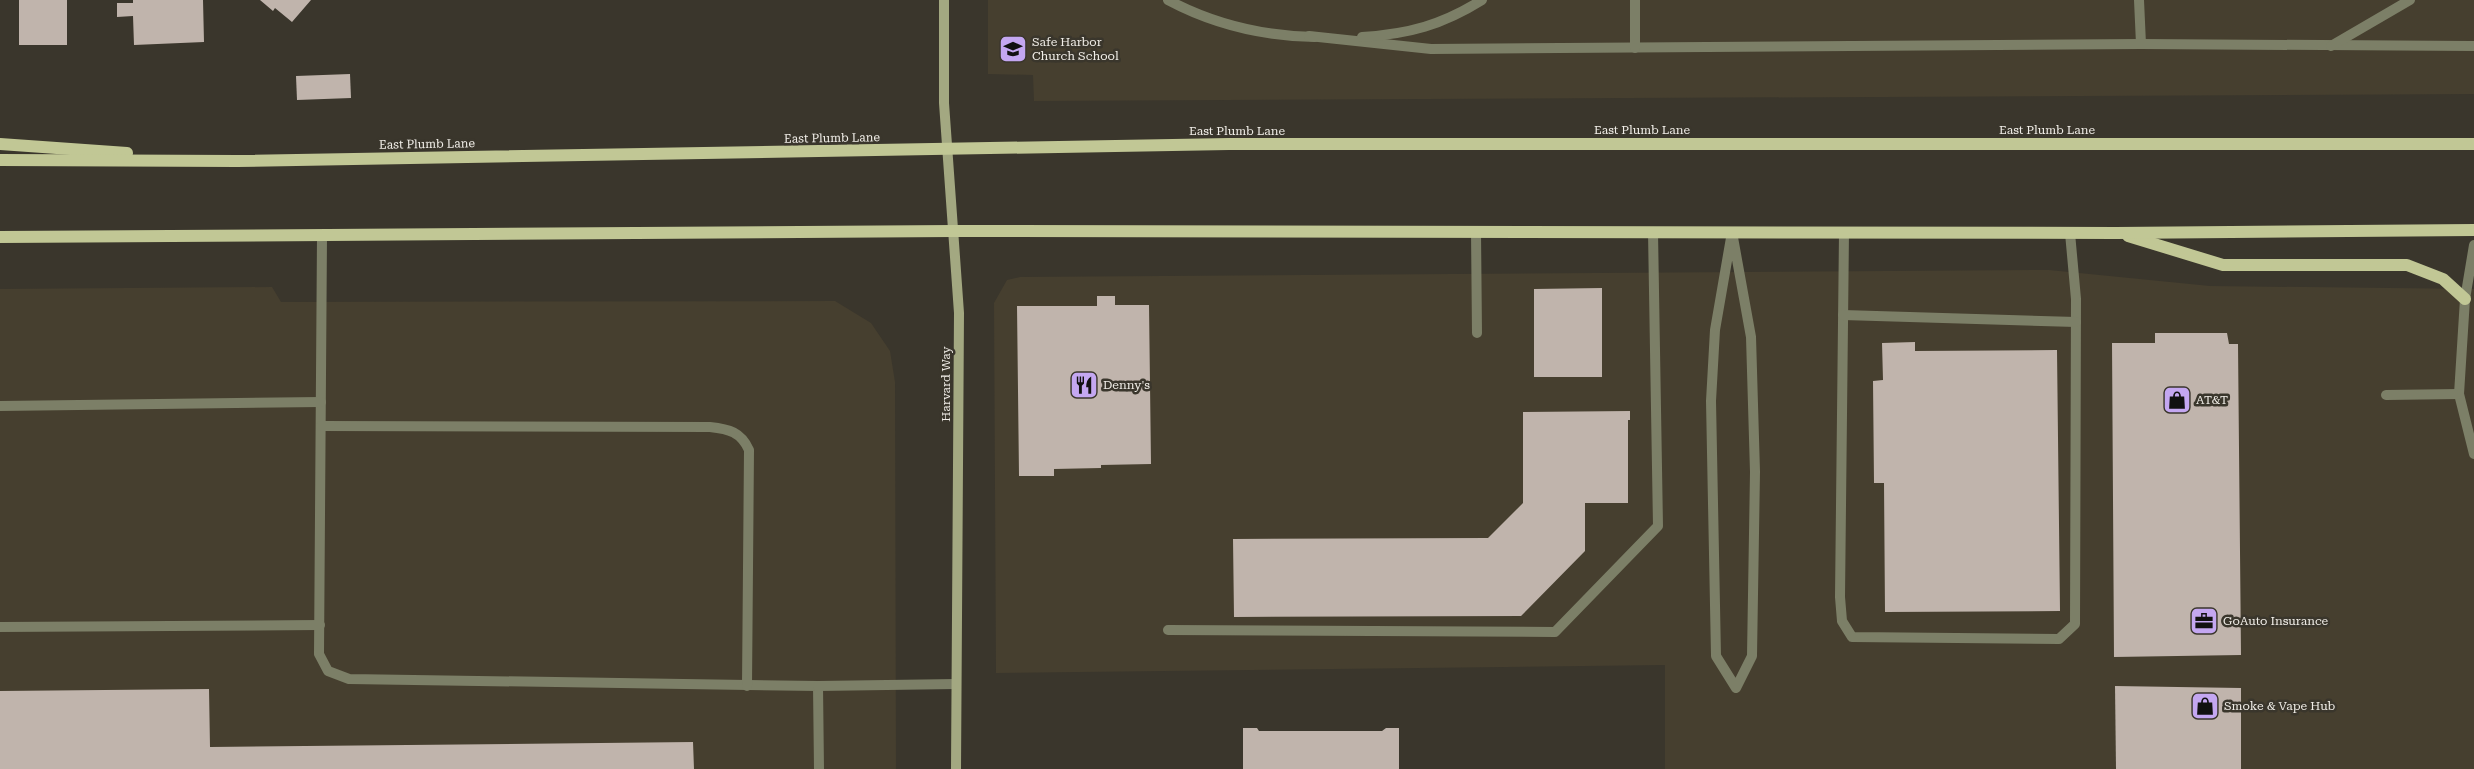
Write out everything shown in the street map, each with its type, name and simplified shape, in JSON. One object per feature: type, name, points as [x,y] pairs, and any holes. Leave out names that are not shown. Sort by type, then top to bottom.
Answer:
[{"type":"main road","points":[[0,144],[237,161]]},
{"type":"main road","name":"East Plumb Lane","points":[[0,160],[237,161],[1249,144],[2474,144]]},
{"type":"main road","points":[[0,237],[953,231],[2116,232],[2474,230]]},
{"type":"main road","points":[[2116,232],[2223,265],[2407,265],[2443,279],[2465,299]]},
{"type":"street","name":"Harvard Way","points":[[944,0],[944,103],[959,313],[956,769]]},
{"type":"lane","points":[[1168,0],[1217,22],[1243,30],[1431,49],[2141,44],[2474,46]]},
{"type":"lane","points":[[1310,36],[1390,35],[1418,30],[1447,20],[1482,0]]},
{"type":"lane","points":[[1635,0],[1635,48]]},
{"type":"lane","points":[[2139,0],[2141,44]]},
{"type":"lane","points":[[2330,46],[2410,0]]},
{"type":"lane","points":[[1476,231],[1477,334]]},
{"type":"lane","points":[[1168,630],[1555,632],[1658,526],[1653,232]]},
{"type":"lane","points":[[1732,232],[1751,337],[1755,472],[1752,656],[1736,688],[1716,656],[1711,401],[1715,330],[1732,232]]},
{"type":"lane","points":[[1844,232],[1840,597],[1842,622],[1852,637],[2059,639],[2075,624],[2076,322],[2070,232]]},
{"type":"lane","points":[[322,236],[320,654],[328,671],[349,679],[747,686],[956,684]]},
{"type":"lane","points":[[2474,245],[2465,299],[2459,394],[2474,454]]},
{"type":"lane","points":[[1843,316],[2076,322]]},
{"type":"lane","points":[[2386,395],[2459,394]]},
{"type":"lane","points":[[0,406],[321,402]]},
{"type":"lane","points":[[321,426],[710,427],[734,432],[749,450],[747,686]]},
{"type":"lane","points":[[0,627],[320,625]]},
{"type":"lane","points":[[818,686],[819,769]]},
{"type":"shaded area","points":[[988,0],[2474,0],[2474,94],[1034,101],[1033,75],[988,74]]},
{"type":"shaded area","points":[[2049,270],[2210,286],[2474,289],[2474,769],[1665,769],[1665,665],[996,673],[994,303],[1007,280],[1020,277]]},
{"type":"shaded area","points":[[272,287],[281,302],[835,301],[871,323],[890,351],[895,382],[896,769],[0,769],[0,289]]},
{"type":"building","points":[[19,0],[67,0],[67,45],[19,45]]},
{"type":"building","points":[[133,0],[203,0],[204,42],[134,45],[133,16],[117,17],[117,3],[133,3]]},
{"type":"building","points":[[260,0],[311,0],[292,22],[275,8],[273,11]]},
{"type":"building","points":[[350,74],[351,98],[297,100],[296,76]]},
{"type":"building","points":[[1602,288],[1602,377],[1534,377],[1534,289]]},
{"type":"building","name":"Denny's","points":[[1097,296],[1115,296],[1115,305],[1149,305],[1151,464],[1101,465],[1101,468],[1054,469],[1054,476],[1019,476],[1017,306],[1097,306]]},
{"type":"building","points":[[2155,333],[2227,333],[2229,344],[2238,344],[2241,655],[2114,657],[2112,343],[2155,343]]},
{"type":"building","points":[[1915,342],[1915,351],[2057,350],[2060,611],[1885,612],[1884,483],[1874,483],[1873,381],[1883,380],[1882,343]]},
{"type":"building","points":[[1630,411],[1630,420],[1628,420],[1628,503],[1585,503],[1585,551],[1521,616],[1234,617],[1233,539],[1488,538],[1523,503],[1523,412]]},
{"type":"building","points":[[2115,686],[2241,688],[2241,769],[2116,769]]},
{"type":"building","points":[[209,689],[210,747],[693,742],[694,769],[0,769],[0,691]]},
{"type":"building","points":[[1243,728],[1257,728],[1259,731],[1382,731],[1386,728],[1399,728],[1399,769],[1243,769]]},
{"type":"place","name":"Safe Harbor Church School","points":[[1013,49]]},
{"type":"place","name":"Denny's","points":[[1084,385]]},
{"type":"place","name":"AT&T","points":[[2177,400]]},
{"type":"place","name":"GoAuto Insurance","points":[[2204,621]]},
{"type":"place","name":"Smoke & Vape Hub","points":[[2205,706]]}]
